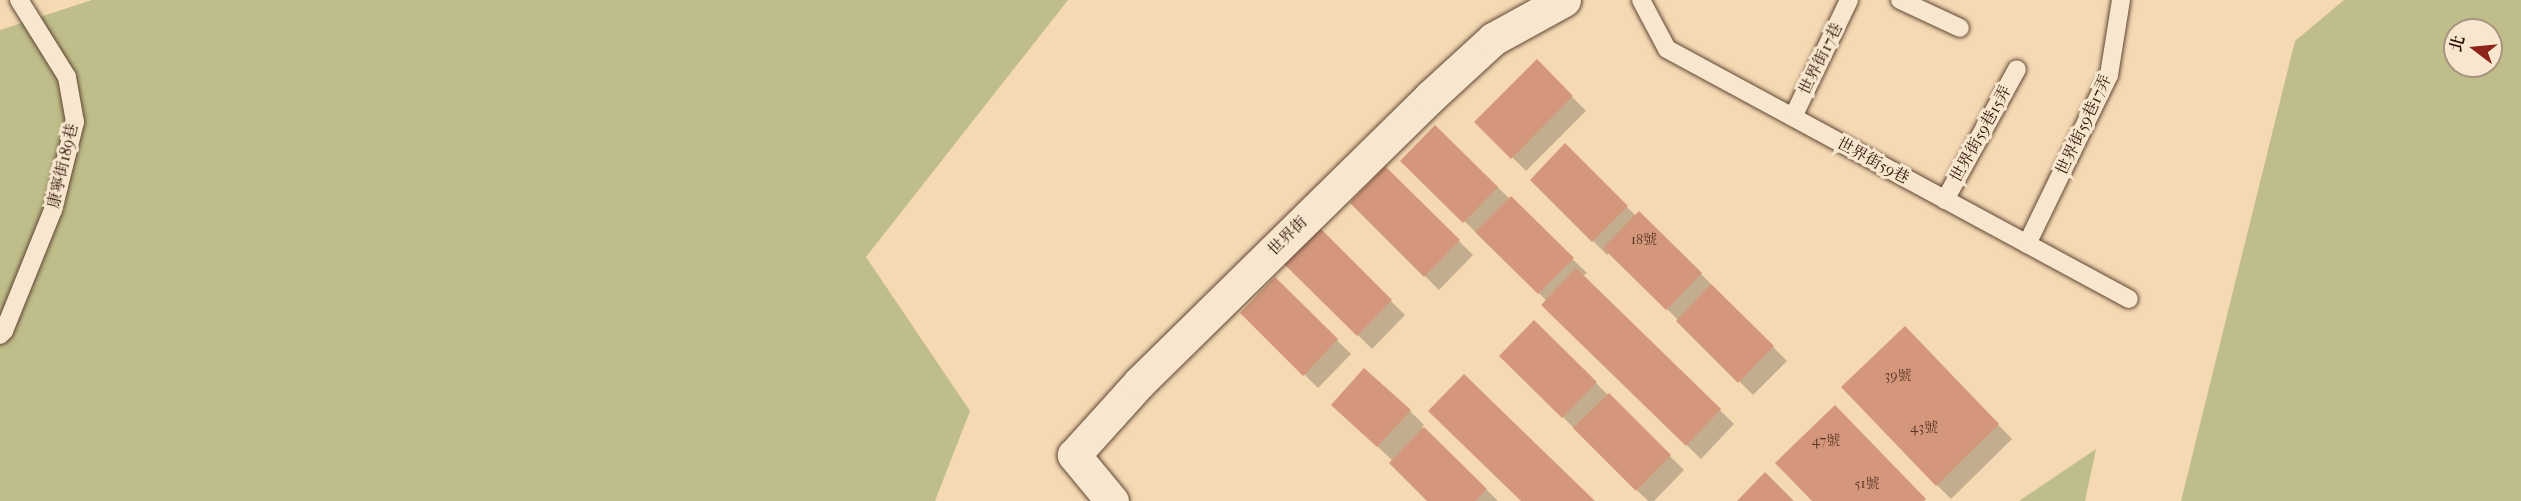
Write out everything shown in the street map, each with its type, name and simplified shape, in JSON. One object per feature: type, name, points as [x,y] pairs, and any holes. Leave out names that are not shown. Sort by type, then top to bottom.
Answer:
[{"type":"street","name":"世界街","points":[[1112,501],[1074,455],[1140,382],[1430,96],[1493,39],[1564,0]]},
{"type":"lane","name":"康寧街189巷","points":[[0,335],[53,210],[75,122],[67,77],[19,0]]},
{"type":"lane","name":"世界街59巷","points":[[1641,0],[1667,49],[2129,299]]},
{"type":"lane","name":"世界街17巷","points":[[1793,117],[1849,0]]},
{"type":"lane","points":[[1900,0],[1960,28]]},
{"type":"lane","name":"世界街59巷17弄","points":[[2027,244],[2109,75],[2121,0]]},
{"type":"lane","name":"世界街59巷15弄","points":[[1945,200],[2017,69]]},
{"type":"shaded area","points":[[92,0],[1068,0],[866,257],[970,411],[935,501],[0,501],[0,30]]},
{"type":"shaded area","points":[[2344,0],[2521,0],[2521,501],[2181,501],[2295,41]]},
{"type":"shaded area","points":[[2096,449],[2085,501],[2019,501]]},
{"type":"building","points":[[1537,59],[1573,96],[1511,159],[1474,122]]},
{"type":"building","points":[[1435,125],[1498,187],[1463,223],[1400,161]]},
{"type":"building","points":[[1565,143],[1628,206],[1592,242],[1530,180]]},
{"type":"building","points":[[1385,166],[1460,240],[1424,277],[1350,203]]},
{"type":"building","points":[[1511,196],[1574,258],[1538,294],[1475,232]]},
{"type":"building","points":[[1639,211],[1702,273],[1666,310],[1603,248]]},
{"type":"building","points":[[1317,225],[1392,300],[1357,336],[1282,262]]},
{"type":"building","points":[[1576,268],[1721,409],[1686,446],[1541,305]]},
{"type":"building","points":[[1275,277],[1338,339],[1303,376],[1240,313]]},
{"type":"building","points":[[1711,284],[1774,346],[1738,383],[1676,321]]},
{"type":"building","points":[[1534,320],[1597,382],[1562,418],[1499,356]]},
{"type":"building","points":[[1905,326],[1999,424],[1936,486],[1841,387]]},
{"type":"building","points":[[1364,368],[1411,410],[1377,447],[1331,405]]},
{"type":"building","points":[[1464,374],[1595,501],[1521,501],[1428,411]]},
{"type":"building","points":[[1609,393],[1671,455],[1636,491],[1573,428]]},
{"type":"building","points":[[1835,405],[1926,499],[1924,501],[1812,501],[1775,463]]},
{"type":"building","points":[[1424,427],[1487,489],[1475,501],[1427,501],[1389,463]]},
{"type":"building","points":[[1765,472],[1794,501],[1737,501]]}]
